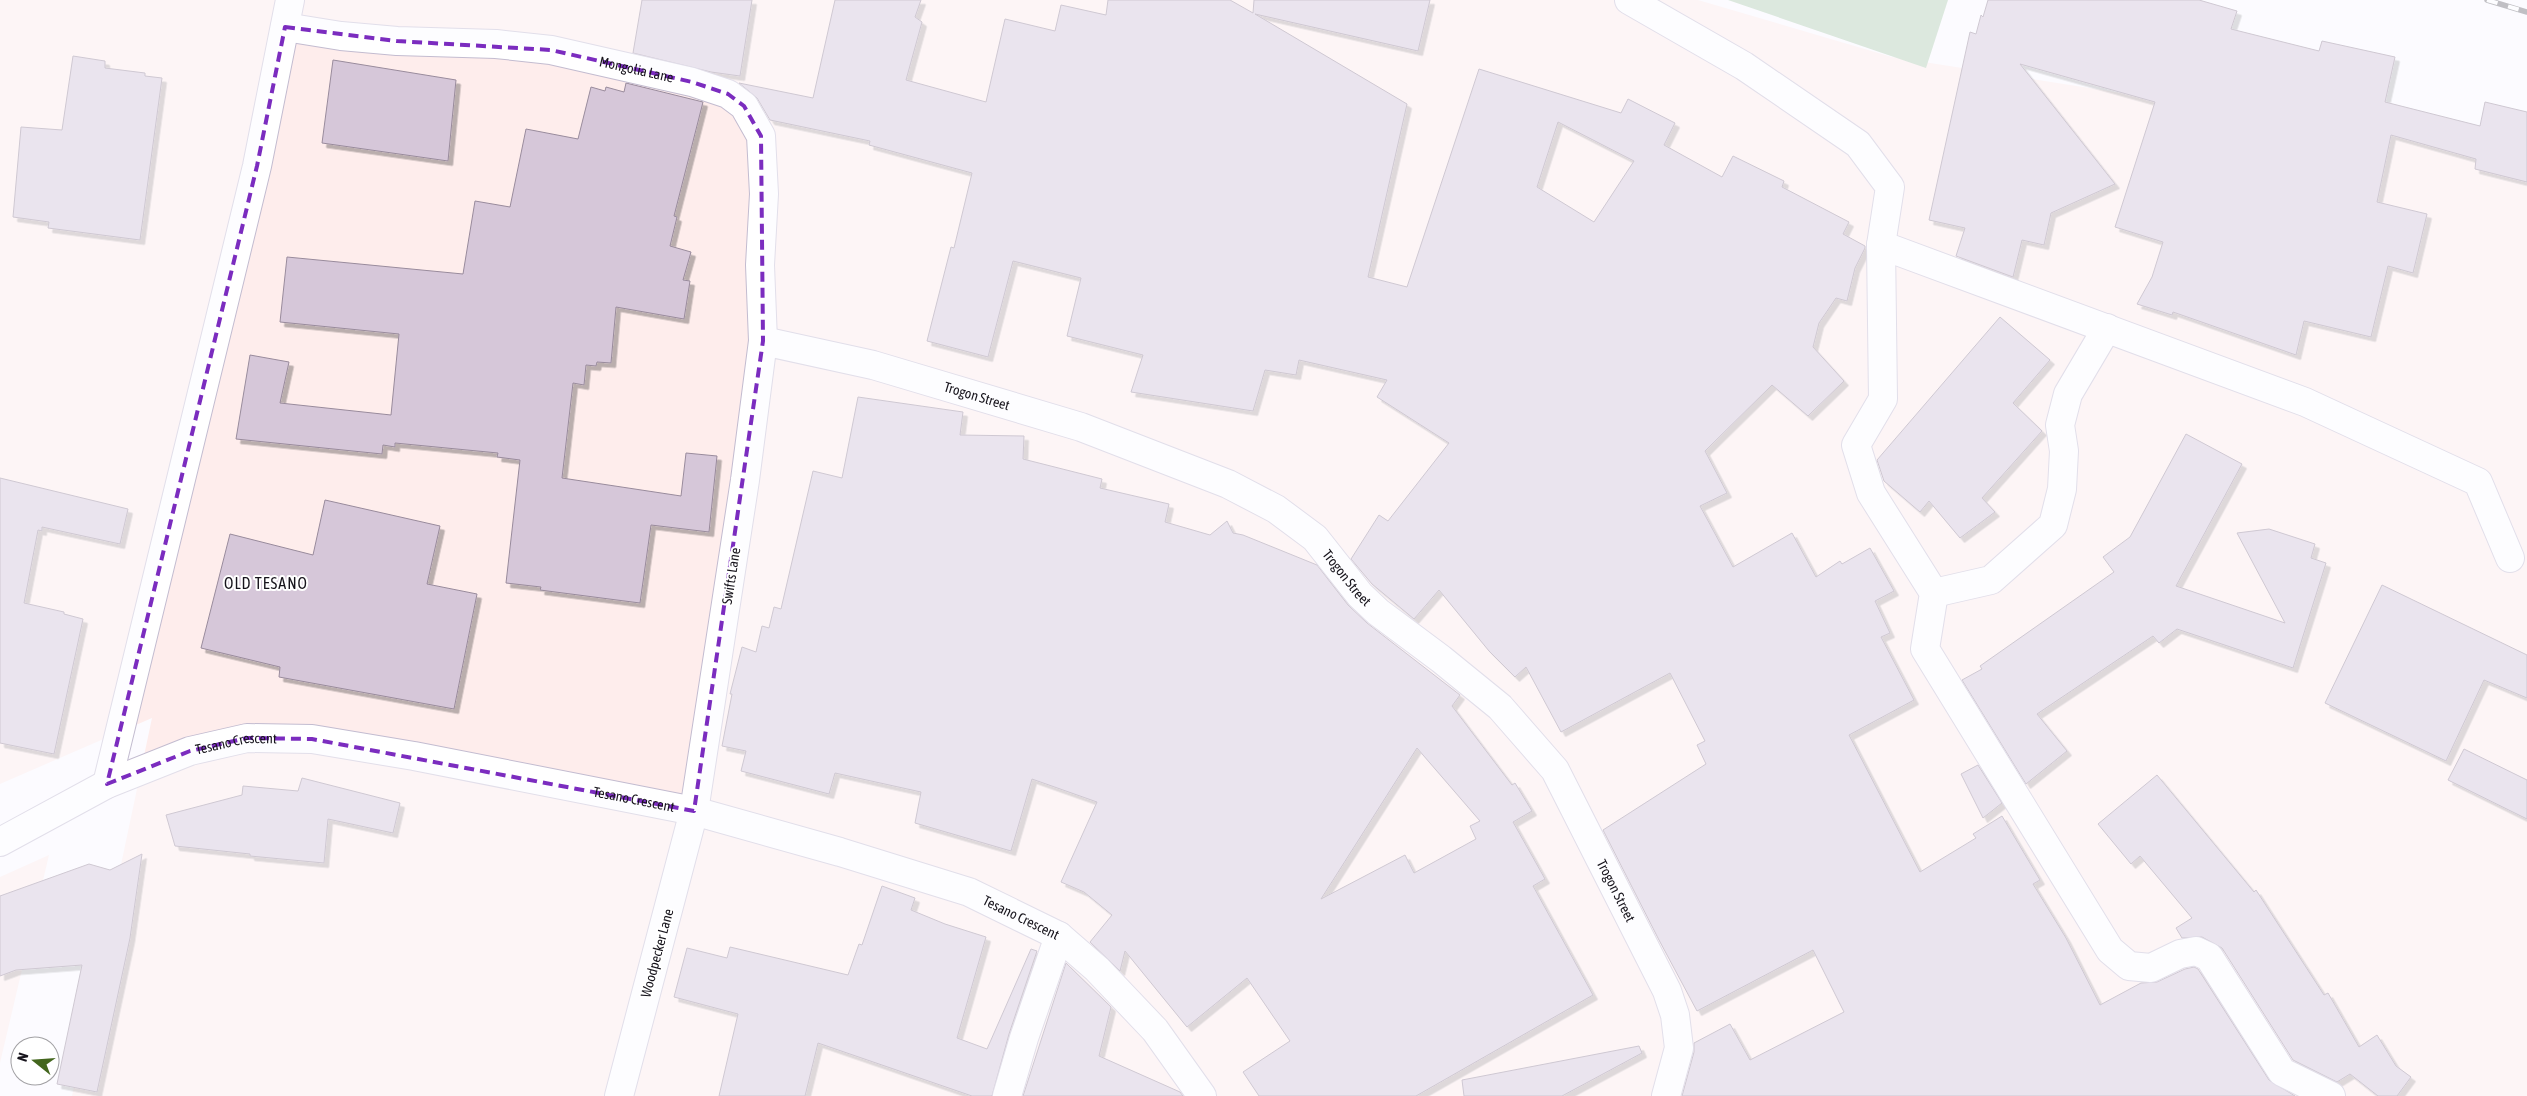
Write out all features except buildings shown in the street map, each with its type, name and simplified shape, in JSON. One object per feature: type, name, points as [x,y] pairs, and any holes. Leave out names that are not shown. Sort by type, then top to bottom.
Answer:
[{"type":"street","points":[[107,784],[254,176],[290,0]]},
{"type":"street","points":[[1629,0],[1744,66],[1858,144],[1890,187],[1881,245],[1883,399],[1856,445],[1871,493],[1934,593],[1925,649],[2110,950],[2129,966],[2151,968],[2180,954],[2196,951],[2209,956],[2282,1072],[2331,1096]]},
{"type":"street","name":"Mongolia Lane","points":[[285,27],[341,36],[397,41],[496,44],[551,50],[692,82],[728,94],[744,106],[761,136],[764,194],[760,265],[763,341]]},
{"type":"street","points":[[1881,245],[2305,402],[2478,482],[2510,558]]},
{"type":"street","points":[[1934,593],[1991,580],[2053,525],[2062,490],[2064,451],[2060,425],[2068,394],[2107,328]]},
{"type":"street","name":"Swifts Lane","points":[[694,811],[746,480],[763,341]]},
{"type":"street","name":"Trogon Street","points":[[763,341],[873,365],[1081,427],[1228,484],[1276,509],[1315,538],[1360,595],[1378,612],[1500,707],[1555,770],[1667,991],[1675,1015],[1678,1048],[1666,1096]]},
{"type":"street","name":"Tesano Crescent","points":[[0,842],[107,784],[199,749],[246,738],[312,739],[414,756],[694,811],[840,852],[968,892],[1059,936],[1098,969],[1155,1030],[1202,1096]]},
{"type":"street","name":"Woodpecker Lane","points":[[619,1096],[694,811]]},
{"type":"street","points":[[1007,1096],[1059,936]]},
{"type":"highlighted area","points":[[285,27],[397,41],[551,50],[692,82],[728,94],[744,106],[761,136],[763,341],[694,811],[312,739],[247,738],[190,751],[107,784],[257,166]]},
{"type":"shaded area","points":[[0,0],[1698,0],[1892,57],[2527,157],[2527,1096],[72,1096],[152,718],[0,784]]},
{"type":"shaded area","points":[[49,855],[0,1063],[0,877]]},
{"type":"green space","points":[[1728,0],[1948,0],[1926,68]]},
{"type":"railway","points":[[2487,0],[2527,12]]},
{"type":"district","name":"OLD TESANO","points":[[266,583]]}]
